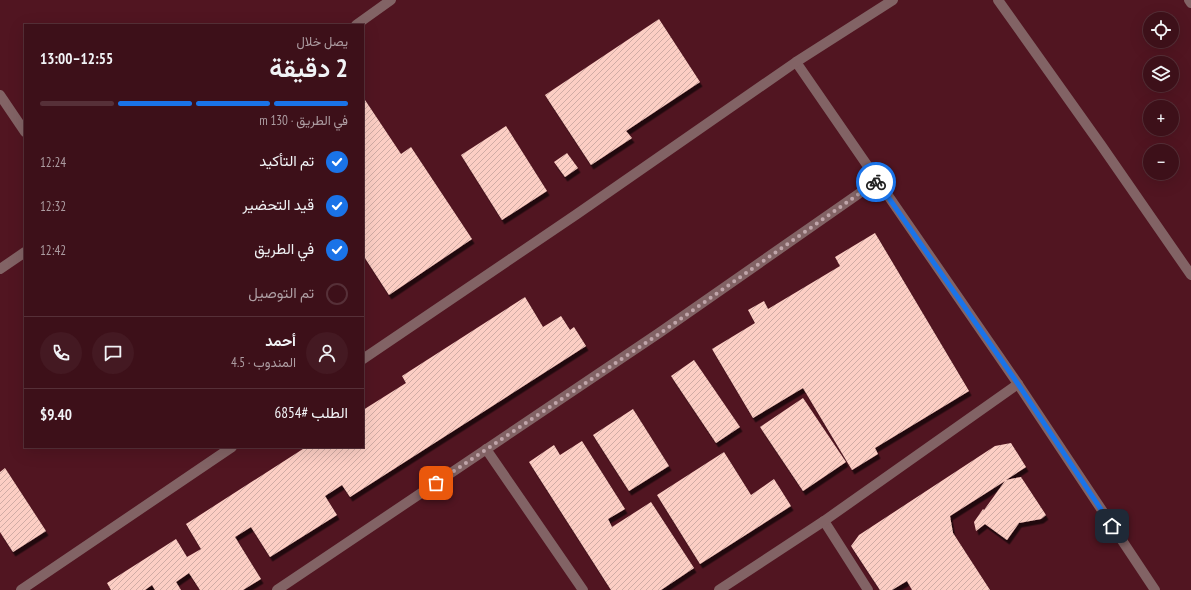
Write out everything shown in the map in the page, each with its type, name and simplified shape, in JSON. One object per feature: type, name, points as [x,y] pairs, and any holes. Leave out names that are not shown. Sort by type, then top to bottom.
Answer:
[{"type":"street","points":[[357,24],[391,0]]},
{"type":"street","points":[[364,358],[577,214],[796,62],[893,0]]},
{"type":"street","points":[[998,0],[1191,275]]},
{"type":"street","points":[[796,62],[1018,384],[1155,590]]},
{"type":"street","points":[[0,95],[24,131]]},
{"type":"street","points":[[283,588],[486,449],[659,334],[877,181]]},
{"type":"street","points":[[0,269],[24,253]]},
{"type":"street","points":[[719,590],[824,522],[1018,384]]},
{"type":"street","points":[[21,590],[231,448]]},
{"type":"street","points":[[486,449],[583,590]]},
{"type":"street","points":[[824,522],[868,590]]},
{"type":"building","points":[[659,19],[700,82],[626,131],[632,138],[591,165],[545,95]]},
{"type":"building","points":[[364,98],[401,154],[411,147],[472,239],[389,295],[364,257]]},
{"type":"building","points":[[506,126],[547,191],[502,220],[461,155]]},
{"type":"building","points":[[567,153],[578,168],[565,177],[554,162]]},
{"type":"building","points":[[875,233],[969,391],[875,448],[878,454],[852,470],[803,388],[753,418],[712,349],[755,323],[748,310],[764,301],[768,309],[840,266],[835,257]]},
{"type":"building","points":[[525,297],[543,327],[561,316],[570,330],[574,327],[586,346],[350,497],[342,485],[325,496],[337,515],[270,557],[251,527],[235,537],[261,579],[243,590],[200,590],[189,573],[176,582],[181,590],[155,590],[152,585],[145,590],[111,590],[107,583],[176,539],[187,557],[201,549],[186,524],[304,448],[364,448],[364,409],[406,383],[402,376]]},
{"type":"building","points":[[694,360],[740,427],[716,443],[671,376]]},
{"type":"building","points":[[803,398],[846,462],[803,491],[760,427]]},
{"type":"building","points":[[633,409],[669,466],[629,491],[593,435]]},
{"type":"building","points":[[582,441],[625,509],[608,519],[612,527],[651,502],[694,568],[661,590],[611,590],[529,462],[554,445],[560,455]]},
{"type":"building","points":[[1011,443],[1026,467],[1006,480],[1021,477],[1046,515],[1041,519],[1019,523],[1007,540],[985,524],[976,531],[974,522],[1005,481],[950,516],[953,533],[990,590],[912,590],[907,581],[892,590],[880,590],[851,546],[859,535],[995,446]]},
{"type":"building","points":[[724,452],[751,495],[774,479],[791,506],[700,564],[657,495]]},
{"type":"building","points":[[5,468],[46,531],[13,552],[0,532],[0,472]]},
{"type":"way so far","points":[[436,483],[659,334],[876,182]]},
{"type":"route","points":[[876,182],[877,181],[1018,384],[1112,526]]}]
